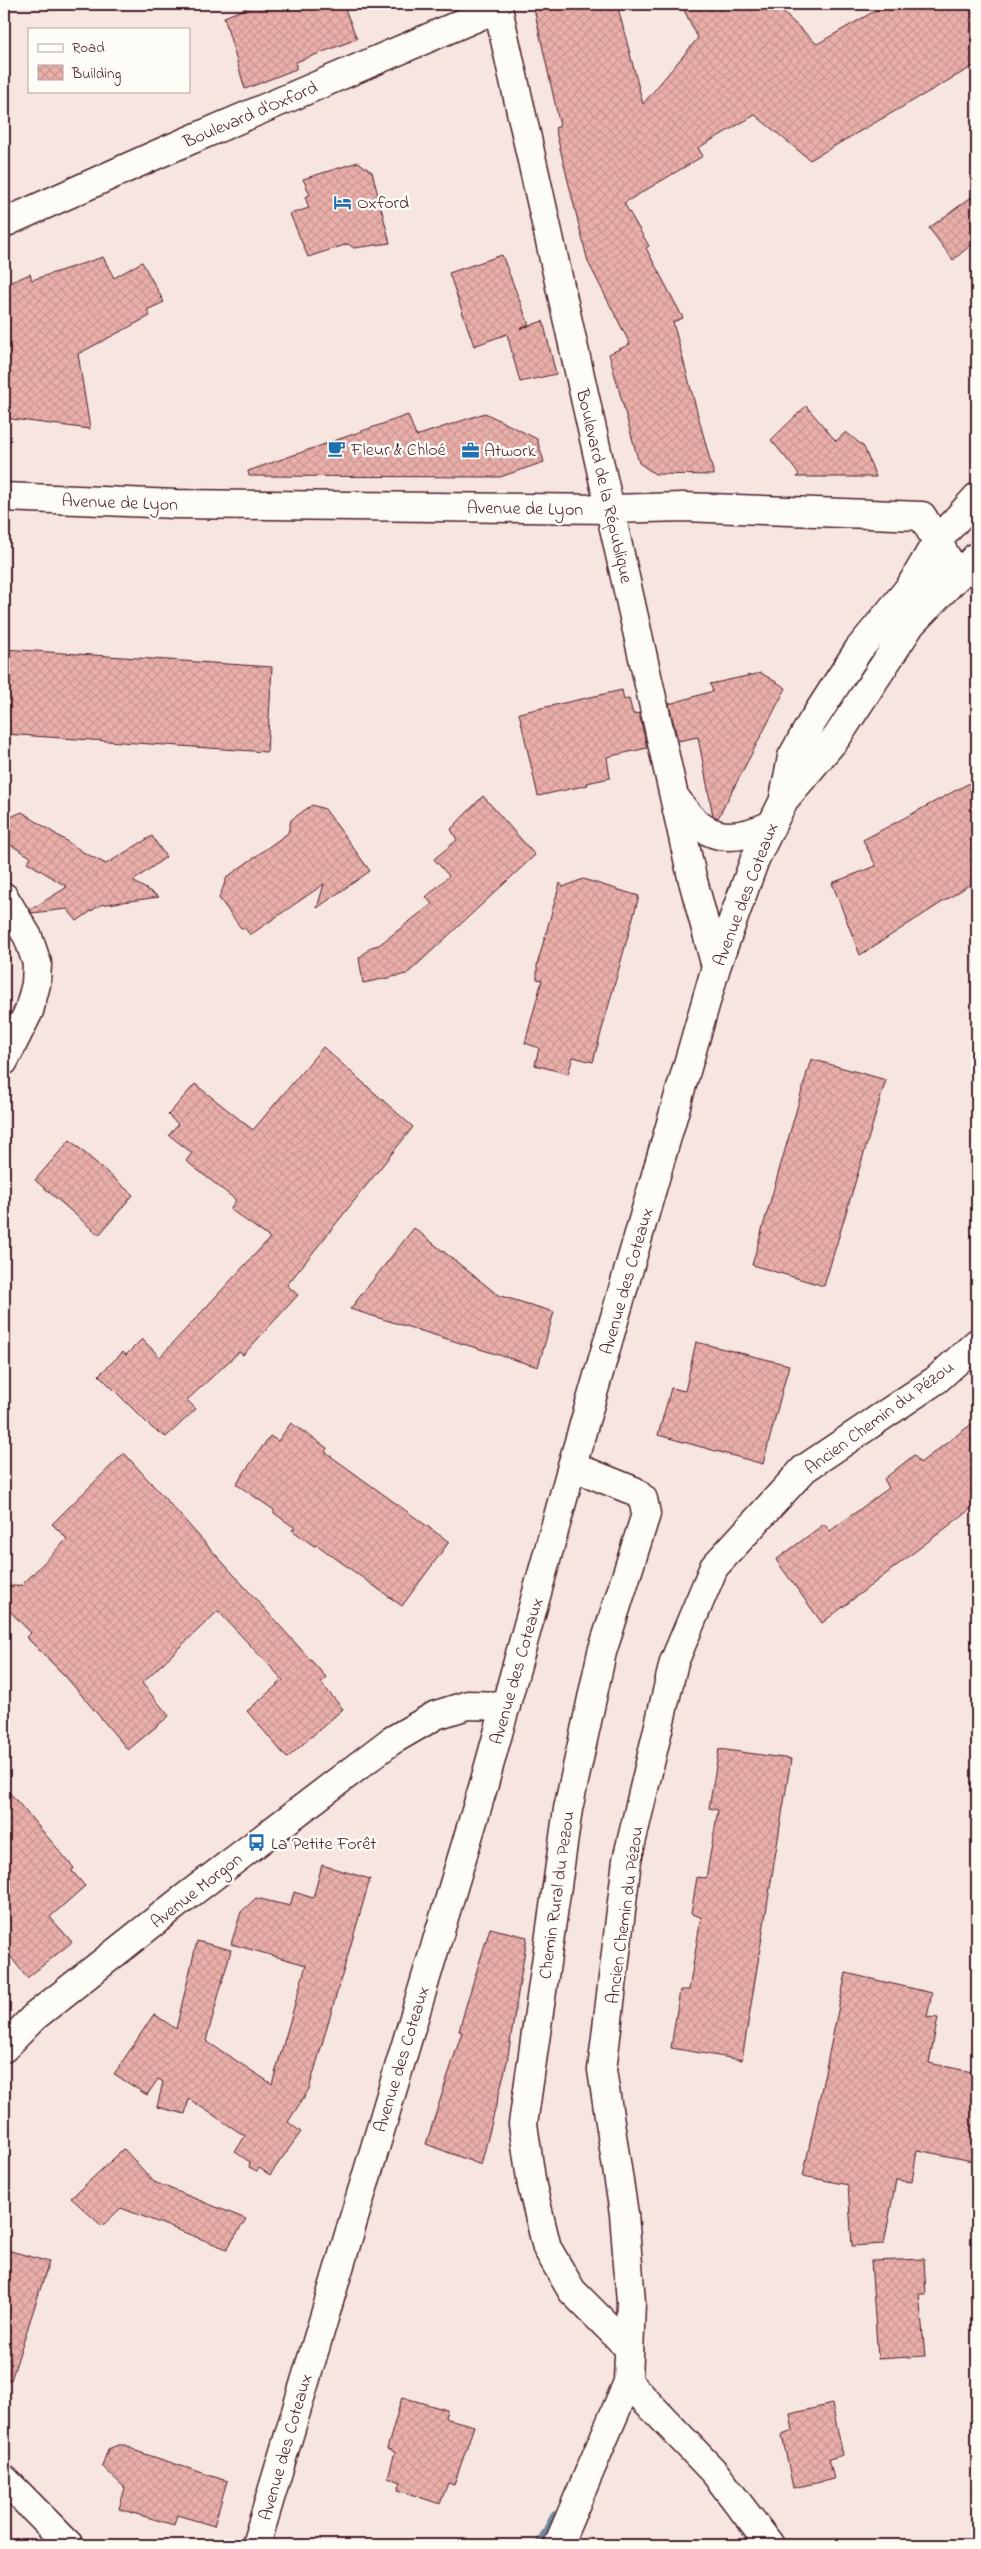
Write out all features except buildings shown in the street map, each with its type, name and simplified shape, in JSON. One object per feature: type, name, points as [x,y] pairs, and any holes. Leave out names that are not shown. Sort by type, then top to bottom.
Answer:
[{"type":"street","name":"Boulevard d'Oxford","points":[[4,224],[169,149],[497,6]]},
{"type":"street","name":"Boulevard de la République","points":[[497,6],[692,877],[716,967]]},
{"type":"street","name":"Avenue de Lyon","points":[[4,497],[176,504],[611,510],[683,507],[922,516],[947,558],[930,583],[911,624]]},
{"type":"street","name":"Avenue des Coteaux","points":[[784,800],[792,757],[812,722],[859,649],[910,587],[937,540],[977,497]]},
{"type":"street","name":"Avenue des Coteaux","points":[[256,2545],[506,1706],[572,1466],[716,967],[755,859],[784,800],[837,737],[911,624],[977,556]]},
{"type":"street","points":[[812,722],[837,737]]},
{"type":"street","points":[[674,796],[695,824],[722,837],[751,834],[771,825]]},
{"type":"street","points":[[4,897],[28,937],[38,963],[36,984],[29,1011],[4,1061]]},
{"type":"street","name":"Ancien Chemin du Pézou","points":[[558,2545],[628,2382],[631,2302],[624,2214],[602,2070],[627,1860],[674,1662],[714,1567],[804,1469],[936,1380],[977,1343]]},
{"type":"street","name":"Chemin Rural du Pezou","points":[[572,1466],[634,1491],[643,1500],[646,1514],[602,1652],[568,1809],[523,2124],[532,2186],[546,2248],[572,2290],[628,2347]]},
{"type":"street","name":"Avenue Morgon","points":[[4,2048],[34,2017],[391,1741],[436,1715],[468,1705],[506,1706]]},
{"type":"street","points":[[628,2382],[715,2473],[770,2545]]},
{"type":"street","points":[[4,2479],[70,2545]]},
{"type":"waterway","points":[[541,2545],[556,2517]]},
{"type":"place","name":"Oxford","points":[[343,202]]},
{"type":"place","name":"Fleur & Chloé","points":[[337,449]]},
{"type":"place","name":"Atwork","points":[[470,450]]},
{"type":"place","name":"La Petite Forêt","points":[[257,1843]]}]
